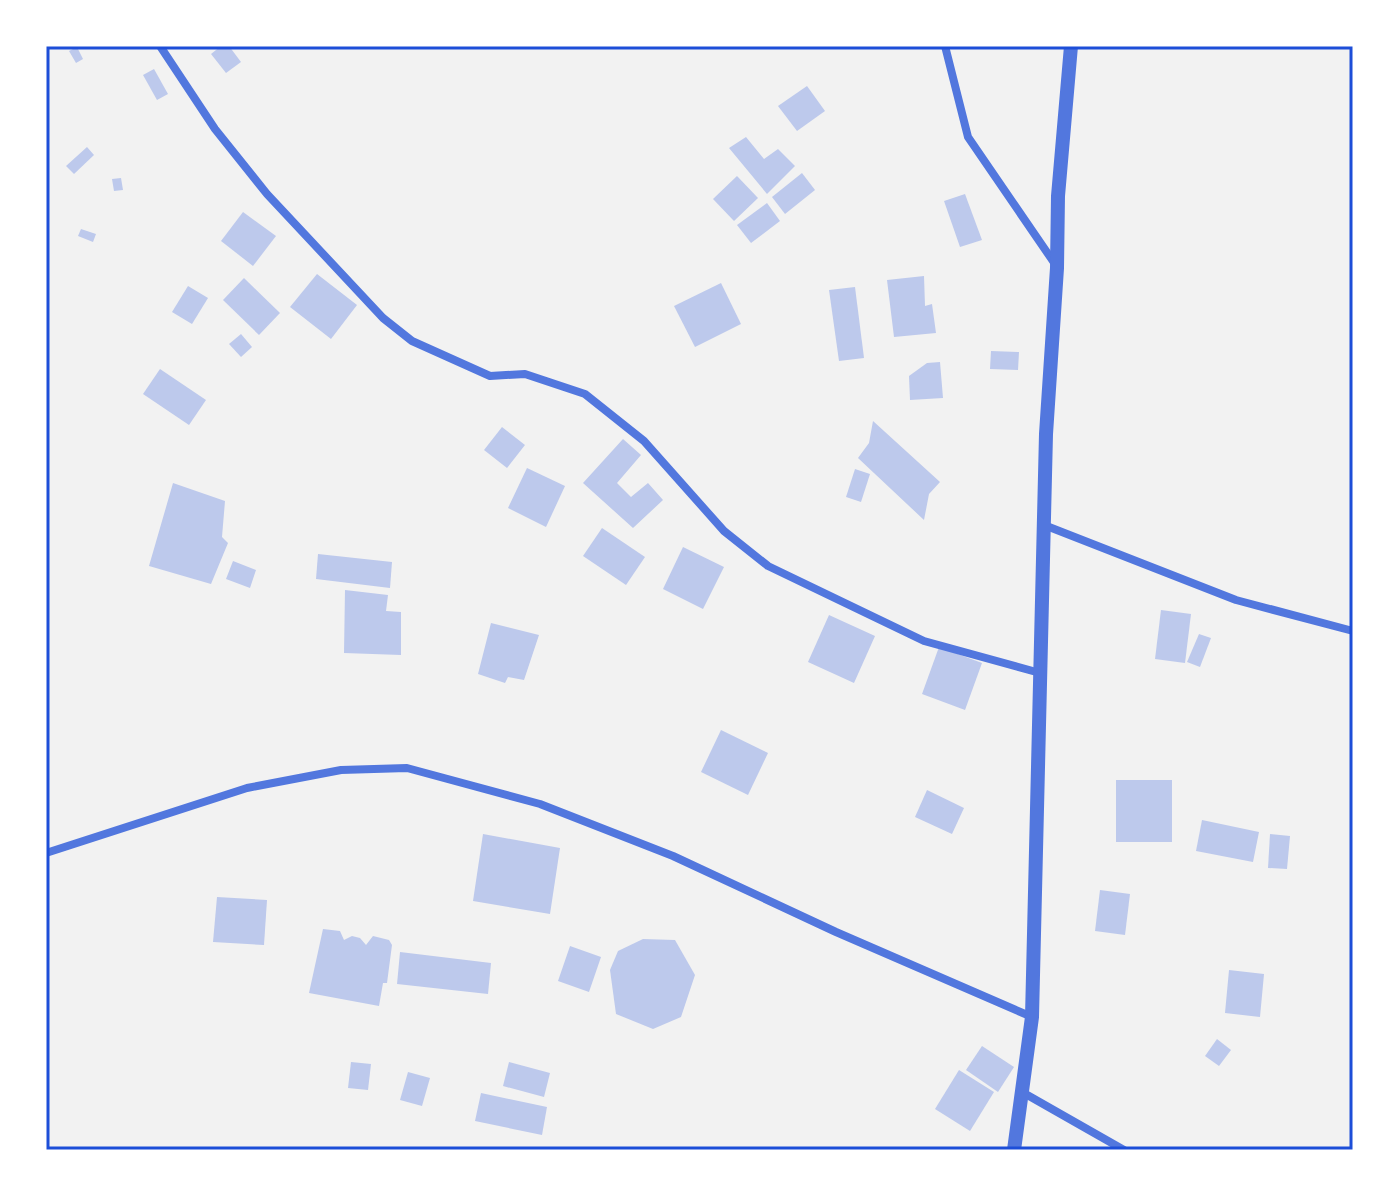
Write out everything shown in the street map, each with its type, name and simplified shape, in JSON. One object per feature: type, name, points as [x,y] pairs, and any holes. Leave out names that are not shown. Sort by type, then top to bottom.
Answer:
[{"type":"street","points":[[160,46],[215,129],[267,194],[383,318],[412,341],[490,376],[525,374],[585,394],[644,441],[724,531],[768,566],[924,641],[1040,673]]},
{"type":"street","points":[[945,46],[968,137],[1057,268]]},
{"type":"street","points":[[1014,1150],[1032,1017],[1044,525],[1058,196],[1071,46]]},
{"type":"street","points":[[1044,525],[1236,600],[1353,631]]},
{"type":"street","points":[[46,853],[247,788],[341,770],[407,768],[540,804],[673,856],[836,932],[1032,1017]]},
{"type":"street","points":[[1022,1092],[1124,1150]]},
{"type":"building","points":[[221,46],[229,46],[241,62],[226,73],[211,54]]},
{"type":"building","points":[[77,47],[83,59],[76,63],[69,51]]},
{"type":"building","points":[[154,69],[168,94],[157,100],[143,75]]},
{"type":"building","points":[[807,86],[825,111],[797,131],[778,106]]},
{"type":"building","points":[[746,137],[764,159],[778,149],[795,166],[767,194],[729,148]]},
{"type":"building","points":[[87,147],[94,155],[74,174],[66,166]]},
{"type":"building","points":[[802,173],[815,190],[785,214],[772,197]]},
{"type":"building","points":[[737,176],[758,198],[734,221],[713,199]]},
{"type":"building","points":[[121,178],[123,190],[114,191],[112,179]]},
{"type":"building","points":[[965,194],[982,240],[960,247],[944,201]]},
{"type":"building","points":[[767,203],[780,221],[751,243],[737,225]]},
{"type":"building","points":[[243,212],[276,236],[253,266],[221,241]]},
{"type":"building","points":[[81,229],[96,234],[93,242],[78,236]]},
{"type":"building","points":[[317,274],[357,305],[331,339],[290,307]]},
{"type":"building","points":[[924,276],[925,306],[932,304],[936,333],[894,337],[887,280]]},
{"type":"building","points":[[244,278],[280,313],[259,335],[223,300]]},
{"type":"building","points":[[721,283],[741,324],[695,347],[674,306]]},
{"type":"building","points":[[188,286],[208,298],[192,324],[172,312]]},
{"type":"building","points":[[855,287],[864,358],[839,361],[829,290]]},
{"type":"building","points":[[241,334],[252,347],[241,357],[229,344]]},
{"type":"building","points":[[991,351],[1019,352],[1018,370],[990,369]]},
{"type":"building","points":[[940,362],[943,398],[910,400],[909,376],[927,363]]},
{"type":"building","points":[[160,369],[206,400],[189,425],[143,394]]},
{"type":"building","points":[[873,421],[940,482],[929,494],[924,520],[858,458],[869,443]]},
{"type":"building","points":[[502,427],[525,445],[507,468],[484,450]]},
{"type":"building","points":[[623,439],[641,455],[617,483],[631,497],[648,483],[663,500],[633,528],[583,483]]},
{"type":"building","points":[[527,468],[565,486],[546,527],[508,508]]},
{"type":"building","points":[[855,469],[870,474],[861,502],[846,497]]},
{"type":"building","points":[[173,483],[225,501],[222,537],[228,543],[211,584],[149,566]]},
{"type":"building","points":[[602,528],[645,557],[626,585],[583,556]]},
{"type":"building","points":[[683,547],[724,567],[703,609],[663,589]]},
{"type":"building","points":[[318,554],[392,562],[390,588],[316,579]]},
{"type":"building","points":[[233,561],[256,570],[250,588],[226,579]]},
{"type":"building","points":[[345,590],[388,595],[386,611],[401,612],[401,655],[344,653]]},
{"type":"building","points":[[1161,610],[1191,614],[1185,663],[1155,659]]},
{"type":"building","points":[[829,615],[875,636],[854,683],[808,662]]},
{"type":"building","points":[[491,623],[539,635],[524,680],[508,677],[505,683],[478,674]]},
{"type":"building","points":[[1199,634],[1211,638],[1200,667],[1187,662]]},
{"type":"building","points":[[939,647],[982,663],[965,710],[922,694]]},
{"type":"building","points":[[721,730],[768,753],[748,795],[701,772]]},
{"type":"building","points":[[1116,780],[1172,780],[1172,842],[1116,842]]},
{"type":"building","points":[[927,790],[964,808],[952,834],[915,817]]},
{"type":"building","points":[[1202,820],[1259,832],[1253,862],[1196,851]]},
{"type":"building","points":[[483,834],[560,848],[550,914],[473,901]]},
{"type":"building","points":[[1270,834],[1290,836],[1287,869],[1268,868]]},
{"type":"building","points":[[1100,890],[1130,894],[1125,935],[1095,931]]},
{"type":"building","points":[[217,897],[267,900],[264,945],[213,942]]},
{"type":"building","points":[[323,929],[340,931],[344,940],[352,936],[360,938],[366,945],[373,936],[389,940],[392,945],[387,983],[383,983],[379,1006],[309,993]]},
{"type":"building","points":[[643,939],[675,940],[695,975],[681,1017],[653,1029],[616,1014],[610,970],[618,951]]},
{"type":"building","points":[[570,946],[601,957],[589,992],[558,981]]},
{"type":"building","points":[[400,952],[491,963],[488,994],[397,984]]},
{"type":"building","points":[[1229,970],[1264,974],[1260,1017],[1225,1013]]},
{"type":"building","points":[[1217,1039],[1231,1050],[1219,1066],[1205,1056]]},
{"type":"building","points":[[982,1046],[1014,1067],[998,1092],[966,1070]]},
{"type":"building","points":[[351,1062],[371,1064],[368,1090],[348,1088]]},
{"type":"building","points":[[509,1062],[550,1073],[544,1097],[503,1086]]},
{"type":"building","points":[[959,1070],[994,1092],[970,1131],[935,1109]]},
{"type":"building","points":[[408,1072],[430,1078],[422,1106],[400,1100]]},
{"type":"building","points":[[481,1093],[547,1107],[542,1135],[475,1121]]}]
